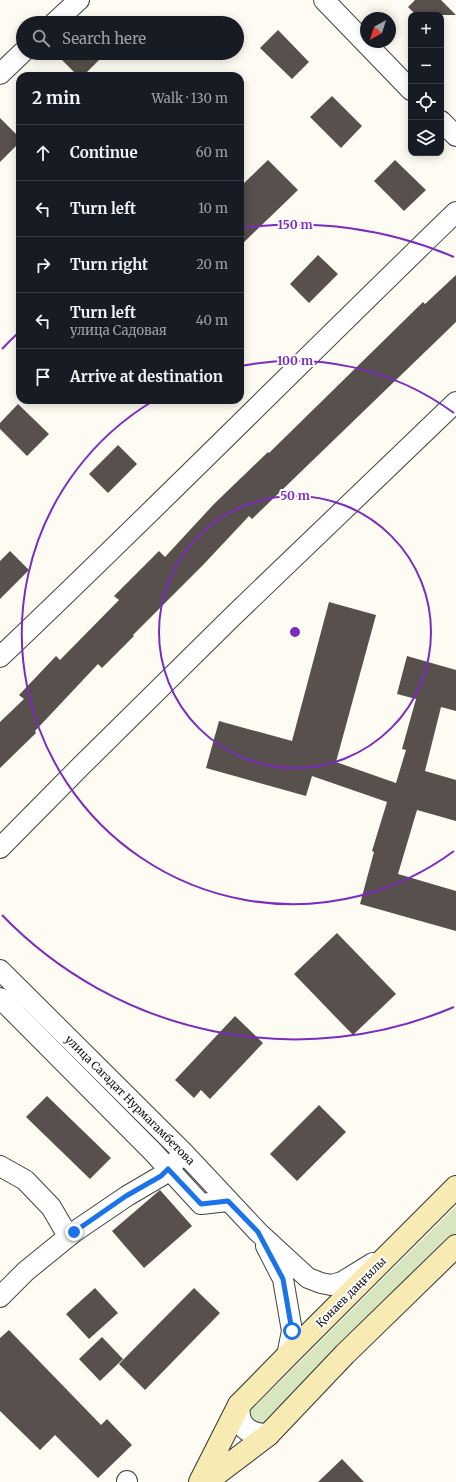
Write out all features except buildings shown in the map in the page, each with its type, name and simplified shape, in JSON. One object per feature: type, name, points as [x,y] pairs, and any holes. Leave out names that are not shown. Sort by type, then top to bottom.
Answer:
[{"type":"main road","name":"Қонаев даңғылы","points":[[200,1482],[239,1405],[286,1356],[456,1187]]},
{"type":"main road","points":[[206,1482],[268,1435],[345,1354],[456,1246]]},
{"type":"street","points":[[62,16],[79,0]]},
{"type":"street","points":[[324,0],[408,87]]},
{"type":"street","points":[[0,74],[16,59]]},
{"type":"street","points":[[444,124],[456,136]]},
{"type":"street","points":[[0,657],[99,563],[337,327],[456,212]]},
{"type":"street","points":[[0,848],[233,616],[456,402]]},
{"type":"street","name":"улица Сагадат Нурмагамбетова","points":[[0,970],[184,1153],[258,1232],[308,1278],[321,1284],[331,1285],[342,1282],[397,1246]]},
{"type":"street","points":[[0,998],[153,1152],[201,1204],[228,1201]]},
{"type":"street","points":[[0,1297],[26,1271],[68,1236],[126,1196],[161,1176],[184,1153]]},
{"type":"street","points":[[0,1166],[25,1180],[30,1185],[51,1207],[68,1236]]},
{"type":"street","name":"улица Сагадат Нурмагамбетова","points":[[258,1232],[283,1279],[292,1331],[286,1356]]},
{"type":"street","points":[[239,1405],[239,1419],[247,1430],[254,1433],[268,1435]]},
{"type":"green space","points":[[456,1206],[456,1235],[266,1423],[259,1424],[251,1420],[250,1412],[255,1406]]},
{"type":"route","points":[[74,1232],[126,1196],[161,1176],[168,1169],[201,1204],[228,1201],[258,1232],[283,1279],[292,1331]]}]
